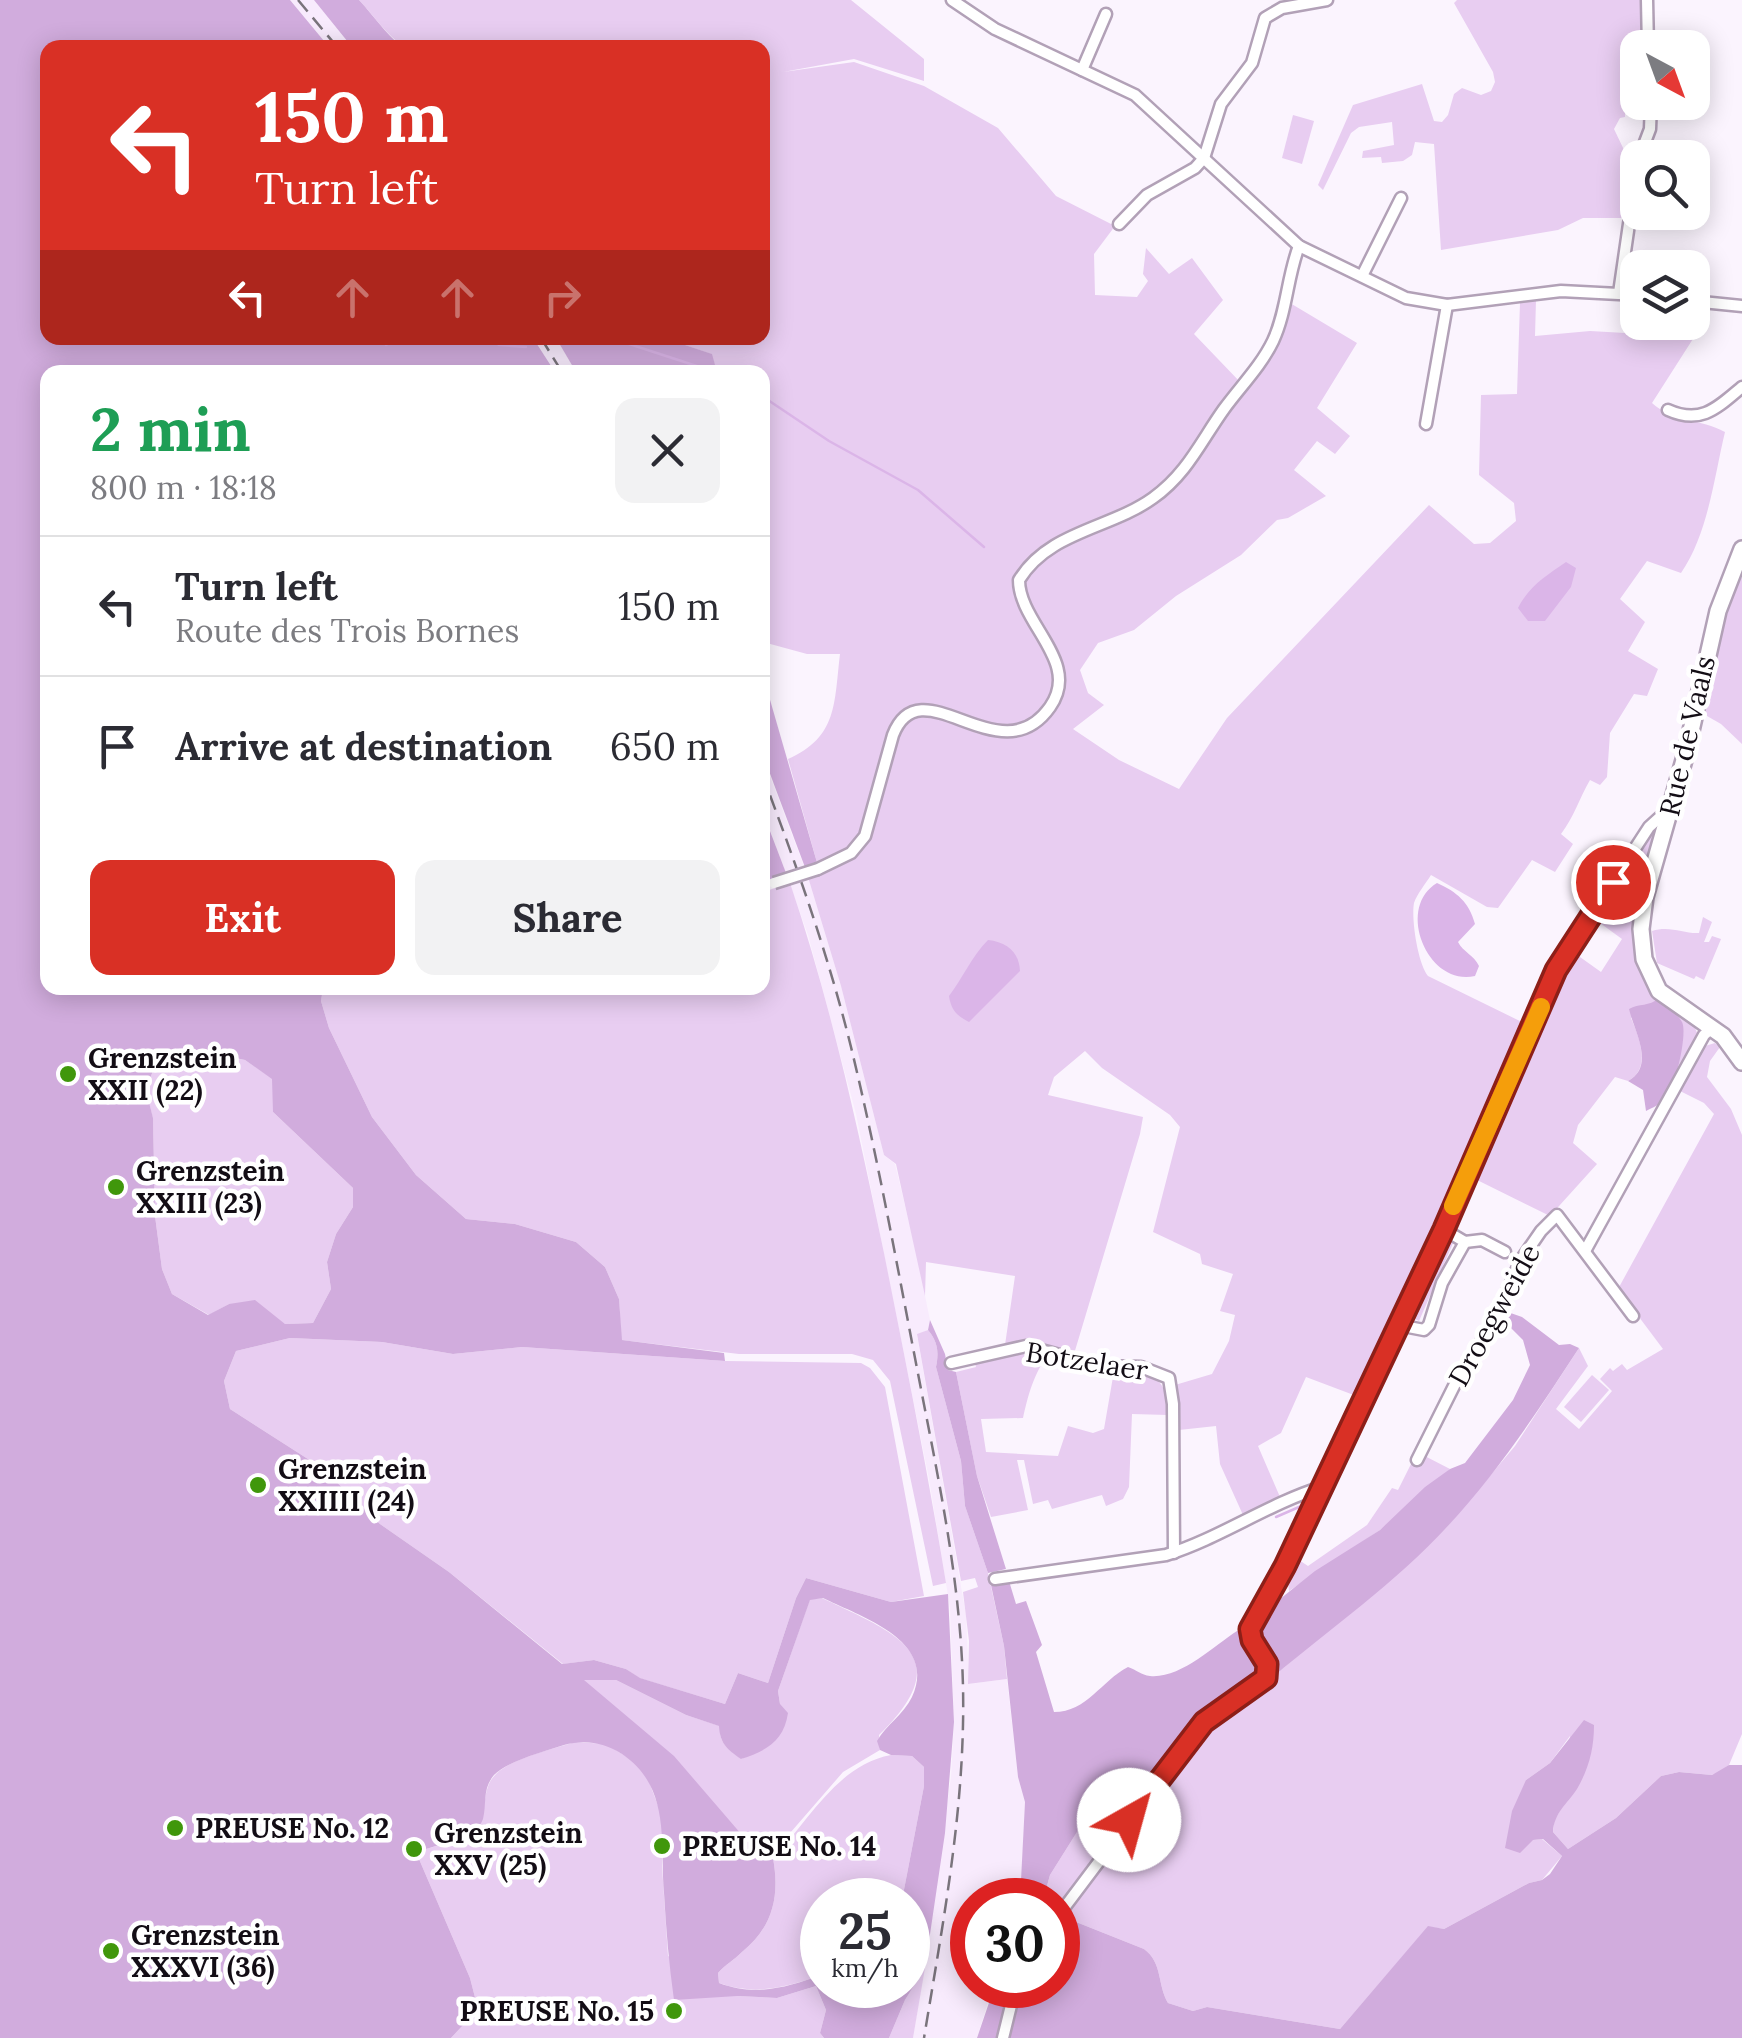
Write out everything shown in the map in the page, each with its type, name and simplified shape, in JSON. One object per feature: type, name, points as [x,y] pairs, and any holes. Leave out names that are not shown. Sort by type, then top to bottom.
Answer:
[{"type":"main road","name":"Rue de Vaals","points":[[1742,549],[1718,612],[1641,915],[1644,959],[1660,992],[1712,1028],[1742,1062]]},
{"type":"street","points":[[952,0],[995,29],[1135,94],[1300,246],[1406,298],[1447,305],[1560,291],[1619,293],[1628,230]]},
{"type":"street","points":[[1119,224],[1146,195],[1204,158],[1221,104],[1252,63],[1265,18],[1282,8],[1327,0]]},
{"type":"street","points":[[1648,0],[1648,30]]},
{"type":"street","points":[[1082,70],[1106,14]]},
{"type":"street","points":[[1362,276],[1401,198]]},
{"type":"street","points":[[774,883],[837,862],[860,846],[892,735],[910,710],[927,709],[1012,732],[1036,723],[1052,704],[1058,689],[1057,663],[1026,612],[1019,580],[1030,566],[1076,532],[1126,514],[1152,499],[1194,458],[1222,411],[1273,342],[1300,246]]},
{"type":"street","points":[[1710,303],[1742,306]]},
{"type":"street","points":[[1426,424],[1447,305]]},
{"type":"street","points":[[1668,410],[1690,417],[1703,416],[1742,387]]},
{"type":"street","points":[[1080,1887],[1204,1722],[1266,1678],[1267,1664],[1252,1640],[1250,1629],[1444,1229],[1556,970],[1648,826],[1671,806]]},
{"type":"street","name":"Droegweide","points":[[1585,1251],[1704,1034],[1712,1028]]},
{"type":"street","name":"Droegweide","points":[[1417,1460],[1456,1382],[1493,1322],[1521,1260],[1557,1216],[1632,1316]]},
{"type":"street","points":[[1444,1229],[1466,1242],[1482,1240],[1505,1252]]},
{"type":"street","points":[[1398,1326],[1424,1330],[1429,1325],[1442,1283],[1466,1242]]},
{"type":"street","name":"Botzelaer","points":[[951,1364],[1026,1346],[1101,1366],[1141,1367],[1168,1378],[1173,1404],[1174,1553]]},
{"type":"street","points":[[995,1579],[1174,1553],[1322,1487]]},
{"type":"street","points":[[1002,2038],[1010,2008]]},
{"type":"shaded area","points":[[0,0],[290,0],[323,40],[40,40],[40,345],[538,345],[550,365],[40,365],[40,995],[322,995],[329,1028],[372,1117],[416,1175],[466,1219],[515,1224],[576,1242],[605,1267],[619,1299],[622,1340],[724,1353],[725,1361],[522,1347],[453,1354],[382,1342],[290,1338],[236,1351],[224,1381],[230,1409],[322,1468],[380,1524],[449,1572],[562,1664],[594,1660],[725,1704],[738,1673],[768,1683],[806,1578],[891,1602],[948,1594],[954,1722],[945,1833],[930,1934],[930,1878],[906,1878],[924,1786],[924,1767],[912,1756],[880,1750],[877,1741],[912,1697],[917,1677],[914,1660],[892,1633],[875,1623],[823,1598],[810,1600],[778,1691],[780,1704],[788,1713],[786,1723],[778,1738],[766,1748],[741,1759],[725,1746],[719,1726],[686,1715],[616,1680],[584,1680],[674,1756],[742,1835],[773,1858],[772,1910],[753,1942],[718,1973],[719,1983],[771,1989],[800,1982],[800,1991],[777,1998],[674,2000],[656,1799],[638,1767],[609,1747],[587,1742],[547,1750],[500,1770],[488,1786],[479,1826],[464,1837],[416,1852],[470,1978],[478,2009],[451,2038],[0,2038]],"holes":[[[196,1050],[245,1060],[272,1079],[273,1112],[353,1188],[353,1207],[336,1234],[327,1262],[331,1289],[313,1323],[285,1324],[255,1300],[229,1304],[208,1315],[172,1294],[162,1269],[155,1216],[153,1118],[146,1090],[155,1065],[174,1054]]]},
{"type":"shaded area","points":[[290,0],[314,0],[346,40],[323,40]]},
{"type":"shaded area","points":[[314,0],[359,0],[395,40],[346,40]]},
{"type":"shaded area","points":[[359,0],[851,0],[924,59],[924,81],[854,59],[783,72],[854,62],[924,86],[998,128],[1056,196],[1115,226],[1094,254],[1095,295],[1137,297],[1148,281],[1143,274],[1146,248],[1169,274],[1192,258],[1223,300],[1194,334],[1241,383],[1201,443],[1152,496],[1071,531],[1019,572],[1015,593],[1053,665],[1057,683],[1053,701],[1036,719],[1004,728],[936,708],[904,709],[892,725],[858,844],[818,866],[788,759],[804,750],[825,729],[834,703],[840,654],[807,654],[770,644],[770,365],[715,365],[711,354],[685,345],[770,345],[770,40],[396,40]]},
{"type":"shaded area","points":[[1641,0],[1643,30],[1620,30],[1620,118],[1614,129],[1620,142],[1620,218],[1583,218],[1558,230],[1441,250],[1434,144],[1415,142],[1412,155],[1403,161],[1382,163],[1381,157],[1362,158],[1363,151],[1394,145],[1392,122],[1359,127],[1351,133],[1323,190],[1318,185],[1353,105],[1422,84],[1434,121],[1442,122],[1454,94],[1462,88],[1481,95],[1491,91],[1495,82],[1493,72],[1454,3]]},
{"type":"shaded area","points":[[1293,115],[1314,121],[1302,164],[1282,158]]},
{"type":"shaded area","points":[[1536,300],[1535,336],[1590,331],[1620,333],[1620,340],[1692,340],[1652,403],[1668,413],[1725,432],[1704,523],[1681,573],[1647,561],[1620,599],[1645,622],[1628,651],[1658,669],[1647,696],[1634,694],[1610,733],[1607,777],[1600,785],[1590,780],[1561,834],[1573,844],[1555,872],[1532,860],[1498,908],[1487,907],[1431,875],[1414,903],[1416,941],[1428,976],[1528,1025],[1359,1397],[1306,1377],[1281,1433],[1258,1446],[1280,1497],[1243,1515],[1220,1464],[1216,1426],[1179,1430],[1175,1385],[1212,1374],[1229,1341],[1235,1315],[1220,1311],[1233,1274],[1202,1264],[1200,1254],[1153,1232],[1180,1127],[1170,1115],[1102,1068],[1085,1051],[1054,1077],[1048,1095],[1143,1117],[1140,1134],[1074,1354],[1053,1348],[1034,1381],[1023,1418],[981,1419],[986,1452],[1058,1456],[1068,1426],[1093,1433],[1104,1429],[1114,1371],[1154,1378],[1164,1391],[1168,1415],[1132,1414],[1129,1487],[1123,1499],[1106,1506],[1102,1495],[1052,1509],[1048,1500],[1033,1504],[1024,1460],[1017,1460],[1028,1510],[991,1517],[977,1476],[956,1372],[976,1367],[972,1354],[1005,1345],[1015,1276],[926,1262],[925,1296],[896,1164],[884,1155],[841,986],[808,877],[853,855],[905,718],[922,712],[950,721],[1023,733],[1050,712],[1063,680],[1055,648],[1029,607],[1022,584],[1029,570],[1044,557],[1174,484],[1202,453],[1275,343],[1290,303],[1357,343],[1317,408],[1350,436],[1335,454],[1317,441],[1294,470],[1326,496],[1288,518],[1277,520],[1241,555],[1176,596],[1134,630],[1098,643],[1080,670],[1088,693],[1104,705],[1073,729],[1119,760],[1179,789],[1227,718],[1429,505],[1474,544],[1490,543],[1516,521],[1514,503],[1479,475],[1481,395],[1517,394],[1520,303]]},
{"type":"shaded area","points":[[538,345],[560,345],[572,365],[550,365]]},
{"type":"shaded area","points":[[560,345],[685,345],[712,354],[715,365],[572,365]]},
{"type":"shaded area","points":[[1566,562],[1576,568],[1571,587],[1545,621],[1528,621],[1518,608],[1522,600]]},
{"type":"shaded area","points":[[1742,577],[1742,744],[1721,724],[1700,712],[1724,611]]},
{"type":"shaded area","points":[[770,700],[818,866],[806,870],[770,774]]},
{"type":"shaded area","points":[[770,776],[808,877],[841,986],[884,1155],[895,1164],[915,1247],[930,1320],[928,1330],[917,1335],[966,1615],[969,1684],[1007,1679],[1018,1777],[1025,1802],[1022,1878],[950,1878],[950,2008],[986,2008],[977,2038],[913,2038],[917,2008],[930,2008],[930,1921],[951,1777],[954,1722],[950,1608],[929,1479],[856,1114],[808,935],[770,829]]},
{"type":"shaded area","points":[[770,831],[786,873],[770,879]]},
{"type":"shaded area","points":[[1656,832],[1640,962],[1692,1021],[1698,1035],[1677,1079],[1683,1031],[1677,1016],[1660,999],[1631,1018],[1642,1052],[1640,1068],[1628,1081],[1615,1077],[1578,1125],[1573,1143],[1597,1164],[1550,1216],[1471,1177],[1573,952],[1601,972],[1622,939],[1600,923],[1625,886],[1620,882],[1644,843]]},
{"type":"shaded area","points":[[790,883],[831,1020],[884,1253],[946,1583],[933,1586],[890,1381],[873,1360],[852,1354],[739,1354],[621,1340],[619,1299],[605,1267],[576,1242],[515,1224],[466,1219],[416,1175],[372,1117],[329,1028],[321,1001],[322,995],[770,995],[770,890]]},
{"type":"shaded area","points":[[1437,883],[1461,899],[1472,916],[1475,924],[1458,942],[1479,966],[1475,976],[1458,976],[1443,970],[1423,943],[1419,910],[1425,895]]},
{"type":"shaded area","points":[[1703,917],[1712,922],[1704,942],[1712,936],[1721,939],[1704,980],[1657,963],[1652,931],[1699,933]]},
{"type":"shaded area","points":[[988,940],[1011,949],[1020,971],[969,1022],[955,1012],[949,996]]},
{"type":"shaded area","points":[[1659,998],[1682,1022],[1683,1037],[1670,1093],[1646,1111],[1643,1090],[1628,1081],[1641,1067],[1642,1057],[1629,1009]]},
{"type":"shaded area","points":[[1715,1043],[1720,1047],[1710,1061],[1707,1077],[1731,1109],[1742,1135],[1742,1734],[1729,1765],[1712,1775],[1679,1772],[1661,1776],[1616,1818],[1568,1849],[1553,1832],[1561,1809],[1570,1736],[1550,1763],[1526,1780],[1533,1840],[1542,1839],[1562,1856],[1542,1880],[1529,1883],[1444,1929],[1428,1927],[1340,2029],[1207,2007],[1193,2011],[1168,2003],[1157,1967],[1144,1949],[1080,1924],[1080,1892],[1120,1840],[1141,1854],[1161,1827],[1142,1811],[1201,1733],[1260,1690],[1446,1528],[1515,1446],[1579,1348],[1588,1366],[1556,1409],[1579,1429],[1612,1391],[1600,1379],[1610,1368],[1613,1371],[1622,1364],[1627,1370],[1663,1349],[1618,1289],[1714,1114],[1704,1103],[1680,1091],[1705,1046]]},
{"type":"shaded area","points":[[196,1050],[245,1060],[273,1079],[273,1112],[353,1188],[353,1207],[336,1234],[327,1262],[331,1289],[313,1323],[285,1324],[229,1304],[209,1315],[172,1294],[162,1269],[155,1216],[153,1119],[146,1090],[155,1065],[174,1054]]},
{"type":"shaded area","points":[[1452,1237],[1454,1241],[1419,1321],[1409,1316],[1445,1238]]},
{"type":"shaded area","points":[[1502,1310],[1522,1317],[1559,1345],[1579,1348],[1500,1463],[1447,1527],[1384,1586],[1273,1677],[1274,1670],[1257,1636],[1275,1603],[1315,1571],[1380,1530],[1425,1487],[1465,1463],[1513,1400],[1530,1365],[1523,1340],[1508,1325]]},
{"type":"shaded area","points":[[930,1320],[948,1370],[956,1372],[977,1476],[1006,1569],[988,1573],[965,1506],[961,1461],[936,1367],[937,1347],[928,1330]]},
{"type":"shaded area","points":[[928,1330],[937,1347],[936,1367],[961,1461],[965,1506],[988,1573],[1007,1679],[968,1684],[969,1641],[963,1592],[978,1587],[975,1578],[961,1581],[917,1334]]},
{"type":"shaded area","points":[[290,1338],[382,1342],[453,1354],[522,1347],[725,1361],[861,1363],[885,1387],[924,1596],[891,1602],[806,1578],[768,1683],[738,1673],[725,1704],[594,1660],[563,1664],[449,1572],[380,1524],[322,1468],[230,1409],[224,1381],[236,1351]]},
{"type":"shaded area","points":[[1592,1375],[1609,1390],[1581,1422],[1564,1407]]},
{"type":"shaded area","points":[[1417,1452],[1450,1469],[1380,1530],[1289,1591],[1288,1582],[1299,1560],[1308,1566],[1367,1525],[1392,1488],[1398,1490]]},
{"type":"shaded area","points":[[1009,1581],[1016,1604],[1026,1601],[1042,1645],[1036,1652],[1054,1712],[1076,1707],[1128,1667],[1150,1676],[1173,1672],[1237,1631],[1245,1633],[1249,1647],[1265,1669],[1252,1685],[1229,1699],[1154,1783],[1129,1770],[1104,1789],[1049,1878],[1021,1878],[1025,1802],[1018,1777],[1004,1646],[991,1585]]},
{"type":"shaded area","points":[[822,1598],[873,1623],[909,1650],[916,1666],[915,1685],[903,1708],[879,1735],[880,1750],[843,1772],[771,1855],[742,1835],[582,1680],[616,1680],[686,1715],[720,1726],[723,1742],[742,1759],[780,1704],[778,1691],[810,1599]]},
{"type":"shaded area","points":[[1584,1720],[1594,1725],[1585,1774],[1554,1825],[1553,1832],[1568,1849],[1616,1818],[1661,1776],[1679,1772],[1712,1775],[1729,1765],[1742,1765],[1742,2038],[977,2038],[987,2008],[1080,2008],[1080,1924],[1144,1949],[1157,1967],[1168,2003],[1193,2011],[1207,2007],[1340,2029],[1428,1926],[1444,1929],[1550,1874],[1562,1856],[1543,1839],[1533,1840],[1520,1853],[1505,1848],[1512,1811],[1526,1780],[1550,1763]]},
{"type":"shaded area","points":[[575,1742],[607,1744],[636,1763],[648,1779],[663,1819],[668,1956],[737,1996],[777,1998],[800,1991],[800,2008],[825,2008],[820,2033],[824,2038],[451,2038],[478,2009],[470,1978],[416,1852],[454,1841],[474,1830],[482,1818],[491,1780],[503,1768]]},
{"type":"shaded area","points":[[891,1755],[912,1756],[924,1767],[924,1786],[906,1878],[800,1878],[800,1982],[746,1989],[719,1983],[718,1973],[753,1942],[772,1910],[773,1858],[839,1782],[872,1761]]},
{"type":"shaded area","points":[[1129,1770],[1154,1783],[1080,1879],[1049,1878],[1050,1875],[1104,1789]]},
{"type":"shaded area","points":[[902,2008],[918,2008],[913,2038],[889,2038]]},
{"type":"shaded area","points":[[902,2008],[889,2038],[824,2038],[820,2033],[826,2010]]},
{"type":"waterway","points":[[499,345],[526,347]]},
{"type":"waterway","points":[[632,345],[694,365]]},
{"type":"waterway","points":[[770,401],[829,441],[918,490],[984,547]]},
{"type":"waterway","points":[[1276,1517],[1306,1504]]},
{"type":"railway","points":[[298,0],[331,40]]},
{"type":"railway","points":[[545,345],[558,365]]},
{"type":"railway","points":[[770,796],[811,909],[851,1047],[893,1241],[955,1585],[963,1677],[961,1764],[949,1882],[924,2038]]},
{"type":"slow traffic","points":[[1453,1206],[1541,1007]]},
{"type":"place","name":"Grenzstein XXII (22)","points":[[68,1074]]},
{"type":"place","name":"Grenzstein XXIII (23)","points":[[116,1187]]},
{"type":"place","name":"Grenzstein XXIIII (24)","points":[[258,1485]]},
{"type":"place","name":"PREUSE No. 12","points":[[175,1828]]},
{"type":"place","name":"PREUSE No. 14","points":[[662,1846]]},
{"type":"place","name":"Grenzstein XXV (25)","points":[[414,1849]]},
{"type":"place","name":"Grenzstein XXXVI (36)","points":[[111,1951]]},
{"type":"place","name":"PREUSE No. 15","points":[[674,2011]]},
{"type":"route","points":[[1129,1820],[1204,1722],[1266,1678],[1267,1664],[1252,1640],[1250,1629],[1285,1566],[1444,1229],[1556,970],[1613,882]]}]
